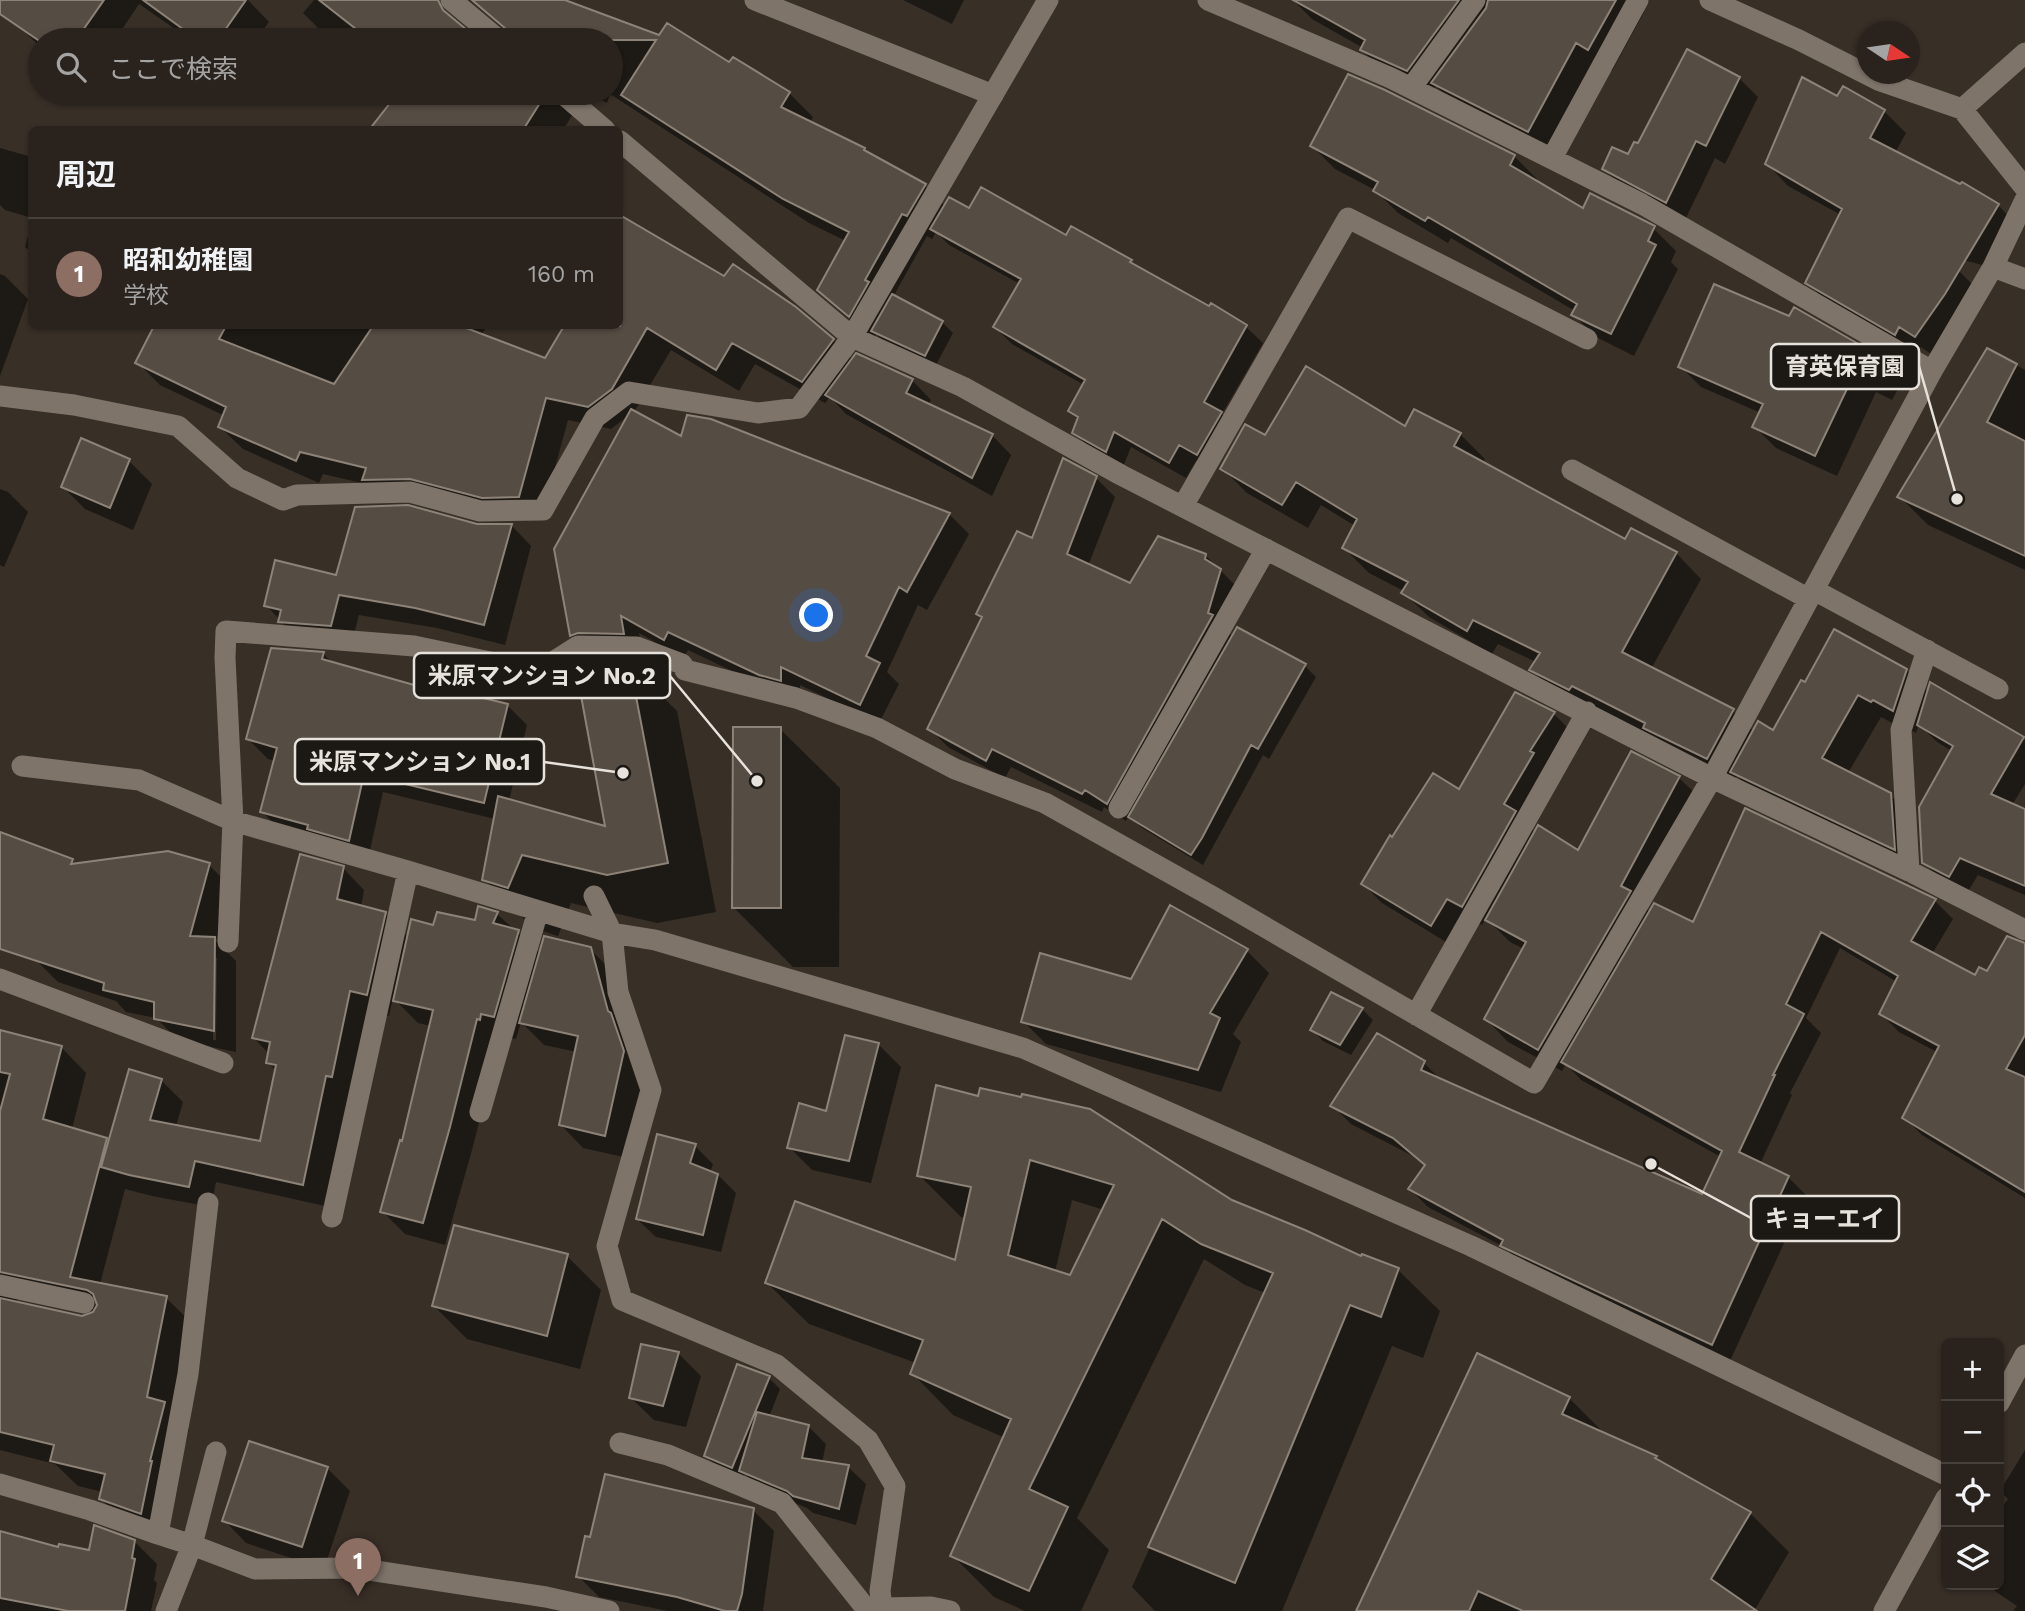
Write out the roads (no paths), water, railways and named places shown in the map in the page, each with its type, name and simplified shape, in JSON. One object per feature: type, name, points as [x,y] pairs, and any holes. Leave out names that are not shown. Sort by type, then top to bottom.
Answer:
[{"type":"street","points":[[451,0],[485,28]]},
{"type":"street","points":[[755,0],[993,95]]},
{"type":"street","points":[[0,396],[74,405],[178,426],[237,478],[283,500],[297,495],[410,492],[480,511],[543,510],[595,418],[629,392],[758,413],[799,408],[852,337],[1048,0]]},
{"type":"street","points":[[1208,0],[1411,88],[1642,204],[1932,371]]},
{"type":"street","points":[[1411,88],[1475,0]]},
{"type":"street","points":[[1552,158],[1638,0]]},
{"type":"street","points":[[1710,0],[1799,40],[1878,80],[1962,109],[2025,188]]},
{"type":"street","points":[[1962,109],[2025,53]]},
{"type":"street","points":[[576,105],[601,126]]},
{"type":"street","points":[[623,144],[852,337],[963,387],[1121,475],[1712,778],[1909,871],[2025,930]]},
{"type":"street","points":[[228,942],[233,821],[226,631],[414,646],[537,672],[578,646],[637,647],[682,663],[685,670],[796,698],[877,728],[955,769],[1045,803],[1534,1083],[1712,778],[1932,371],[1993,267],[2025,200]]},
{"type":"street","points":[[1183,506],[1348,218],[1587,339]]},
{"type":"street","points":[[1993,267],[2025,279]]},
{"type":"street","points":[[1572,470],[1927,650],[1998,689]]},
{"type":"street","points":[[1119,808],[1266,549]]},
{"type":"street","points":[[1909,871],[1901,730],[1927,650]]},
{"type":"street","points":[[1416,1015],[1587,712]]},
{"type":"street","points":[[22,766],[139,780],[233,821],[612,933],[654,940],[1023,1048],[1471,1246],[1941,1473]]},
{"type":"street","points":[[332,1217],[408,871]]},
{"type":"street","points":[[594,896],[612,933],[618,992],[650,1090],[607,1247],[622,1300],[777,1365],[868,1440],[895,1486],[875,1610]]},
{"type":"street","points":[[480,1112],[538,911]]},
{"type":"street","points":[[0,979],[223,1063]]},
{"type":"street","points":[[158,1534],[188,1374],[208,1203]]},
{"type":"street","points":[[0,1285],[84,1303]]},
{"type":"street","points":[[2000,1401],[2025,1355]]},
{"type":"street","points":[[620,1443],[668,1455],[782,1503],[875,1610]]},
{"type":"street","points":[[166,1611],[192,1545],[216,1452]]},
{"type":"street","points":[[0,1484],[90,1510],[255,1569],[356,1568],[546,1597],[609,1611]]},
{"type":"street","points":[[1884,1611],[1941,1507]]},
{"type":"street","points":[[875,1610],[931,1607],[950,1611]]},
{"type":"place","name":"育英保育園","points":[[1957,499]]},
{"type":"place","name":"米原マンション No.1","points":[[623,773]]},
{"type":"place","name":"米原マンション No.2","points":[[757,781]]},
{"type":"place","name":"キョーエイ","points":[[1651,1164]]},
{"type":"place","name":"昭和幼稚園","points":[[358,1596]]}]
